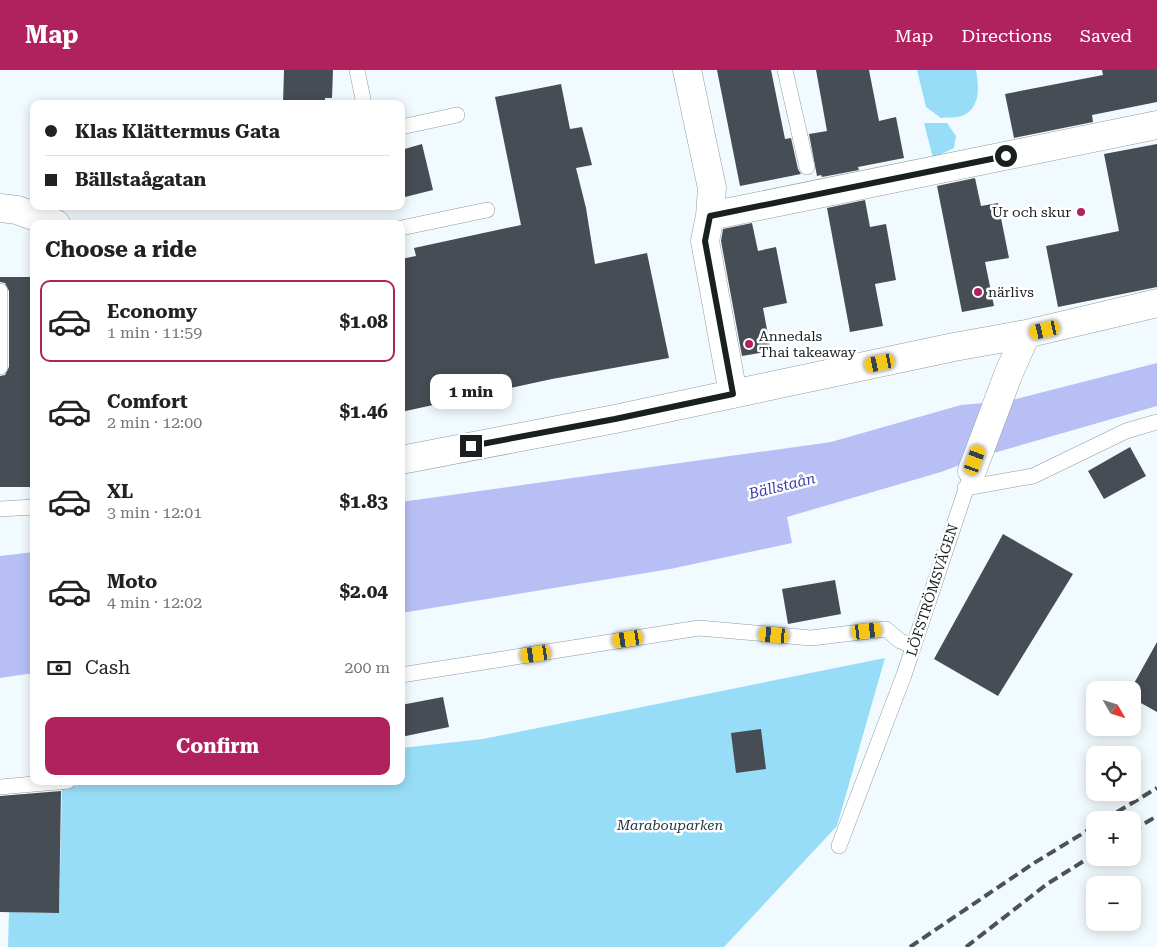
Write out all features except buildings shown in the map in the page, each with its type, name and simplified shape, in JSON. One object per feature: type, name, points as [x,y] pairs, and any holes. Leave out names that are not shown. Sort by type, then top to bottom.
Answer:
[{"type":"street","points":[[687,70],[712,188],[710,216],[705,241],[733,394]]},
{"type":"street","points":[[710,216],[1157,125]]},
{"type":"street","points":[[0,208],[17,210],[45,220]]},
{"type":"street","points":[[405,459],[1026,334],[1157,302]]},
{"type":"street","name":"LÖFSTRÖMSVÄGEN","points":[[968,479],[1026,334]]},
{"type":"lane","points":[[357,70],[363,100]]},
{"type":"lane","points":[[785,70],[807,167]]},
{"type":"lane","points":[[405,126],[457,116]]},
{"type":"lane","points":[[405,227],[487,210]]},
{"type":"lane","points":[[0,291],[0,367]]},
{"type":"lane","points":[[968,479],[1033,476],[1126,431],[1157,422]]},
{"type":"lane","name":"LÖFSTRÖMSVÄGEN","points":[[839,846],[914,646],[968,479]]},
{"type":"lane","points":[[0,509],[30,507]]},
{"type":"lane","points":[[405,674],[698,628],[811,638],[886,629],[900,641],[914,646]]},
{"type":"lane","points":[[0,788],[30,785]]},
{"type":"green space","points":[[917,70],[976,70],[978,89],[973,108],[962,116],[941,118],[926,107]]},
{"type":"green space","points":[[924,123],[947,123],[956,136],[954,148],[933,158]]},
{"type":"green space","name":"Marabouparken","points":[[885,658],[837,826],[724,947],[8,947],[9,912],[59,913],[62,787],[79,785],[405,785],[405,748],[483,739]]},
{"type":"water","name":"Bällstaån","points":[[1157,363],[1157,406],[990,454],[941,472],[787,517],[792,543],[670,569],[405,612],[405,501],[831,442],[961,405],[1008,401]]},
{"type":"water","points":[[30,552],[30,674],[0,678],[0,556]]},
{"type":"railway","points":[[1119,811],[1157,788]]},
{"type":"railway","points":[[1141,826],[1157,816]]},
{"type":"railway","points":[[910,947],[1034,863],[1086,831]]},
{"type":"railway","points":[[966,947],[1047,884],[1086,860]]},
{"type":"place","name":"Ur och skur","points":[[1081,212]]},
{"type":"place","name":"närlivs","points":[[978,292]]},
{"type":"place","name":"Annedals Thai takeaway","points":[[749,344]]},
{"type":"route","points":[[471,446],[505,438],[615,419],[733,394],[705,241],[710,216],[1006,156]]}]
